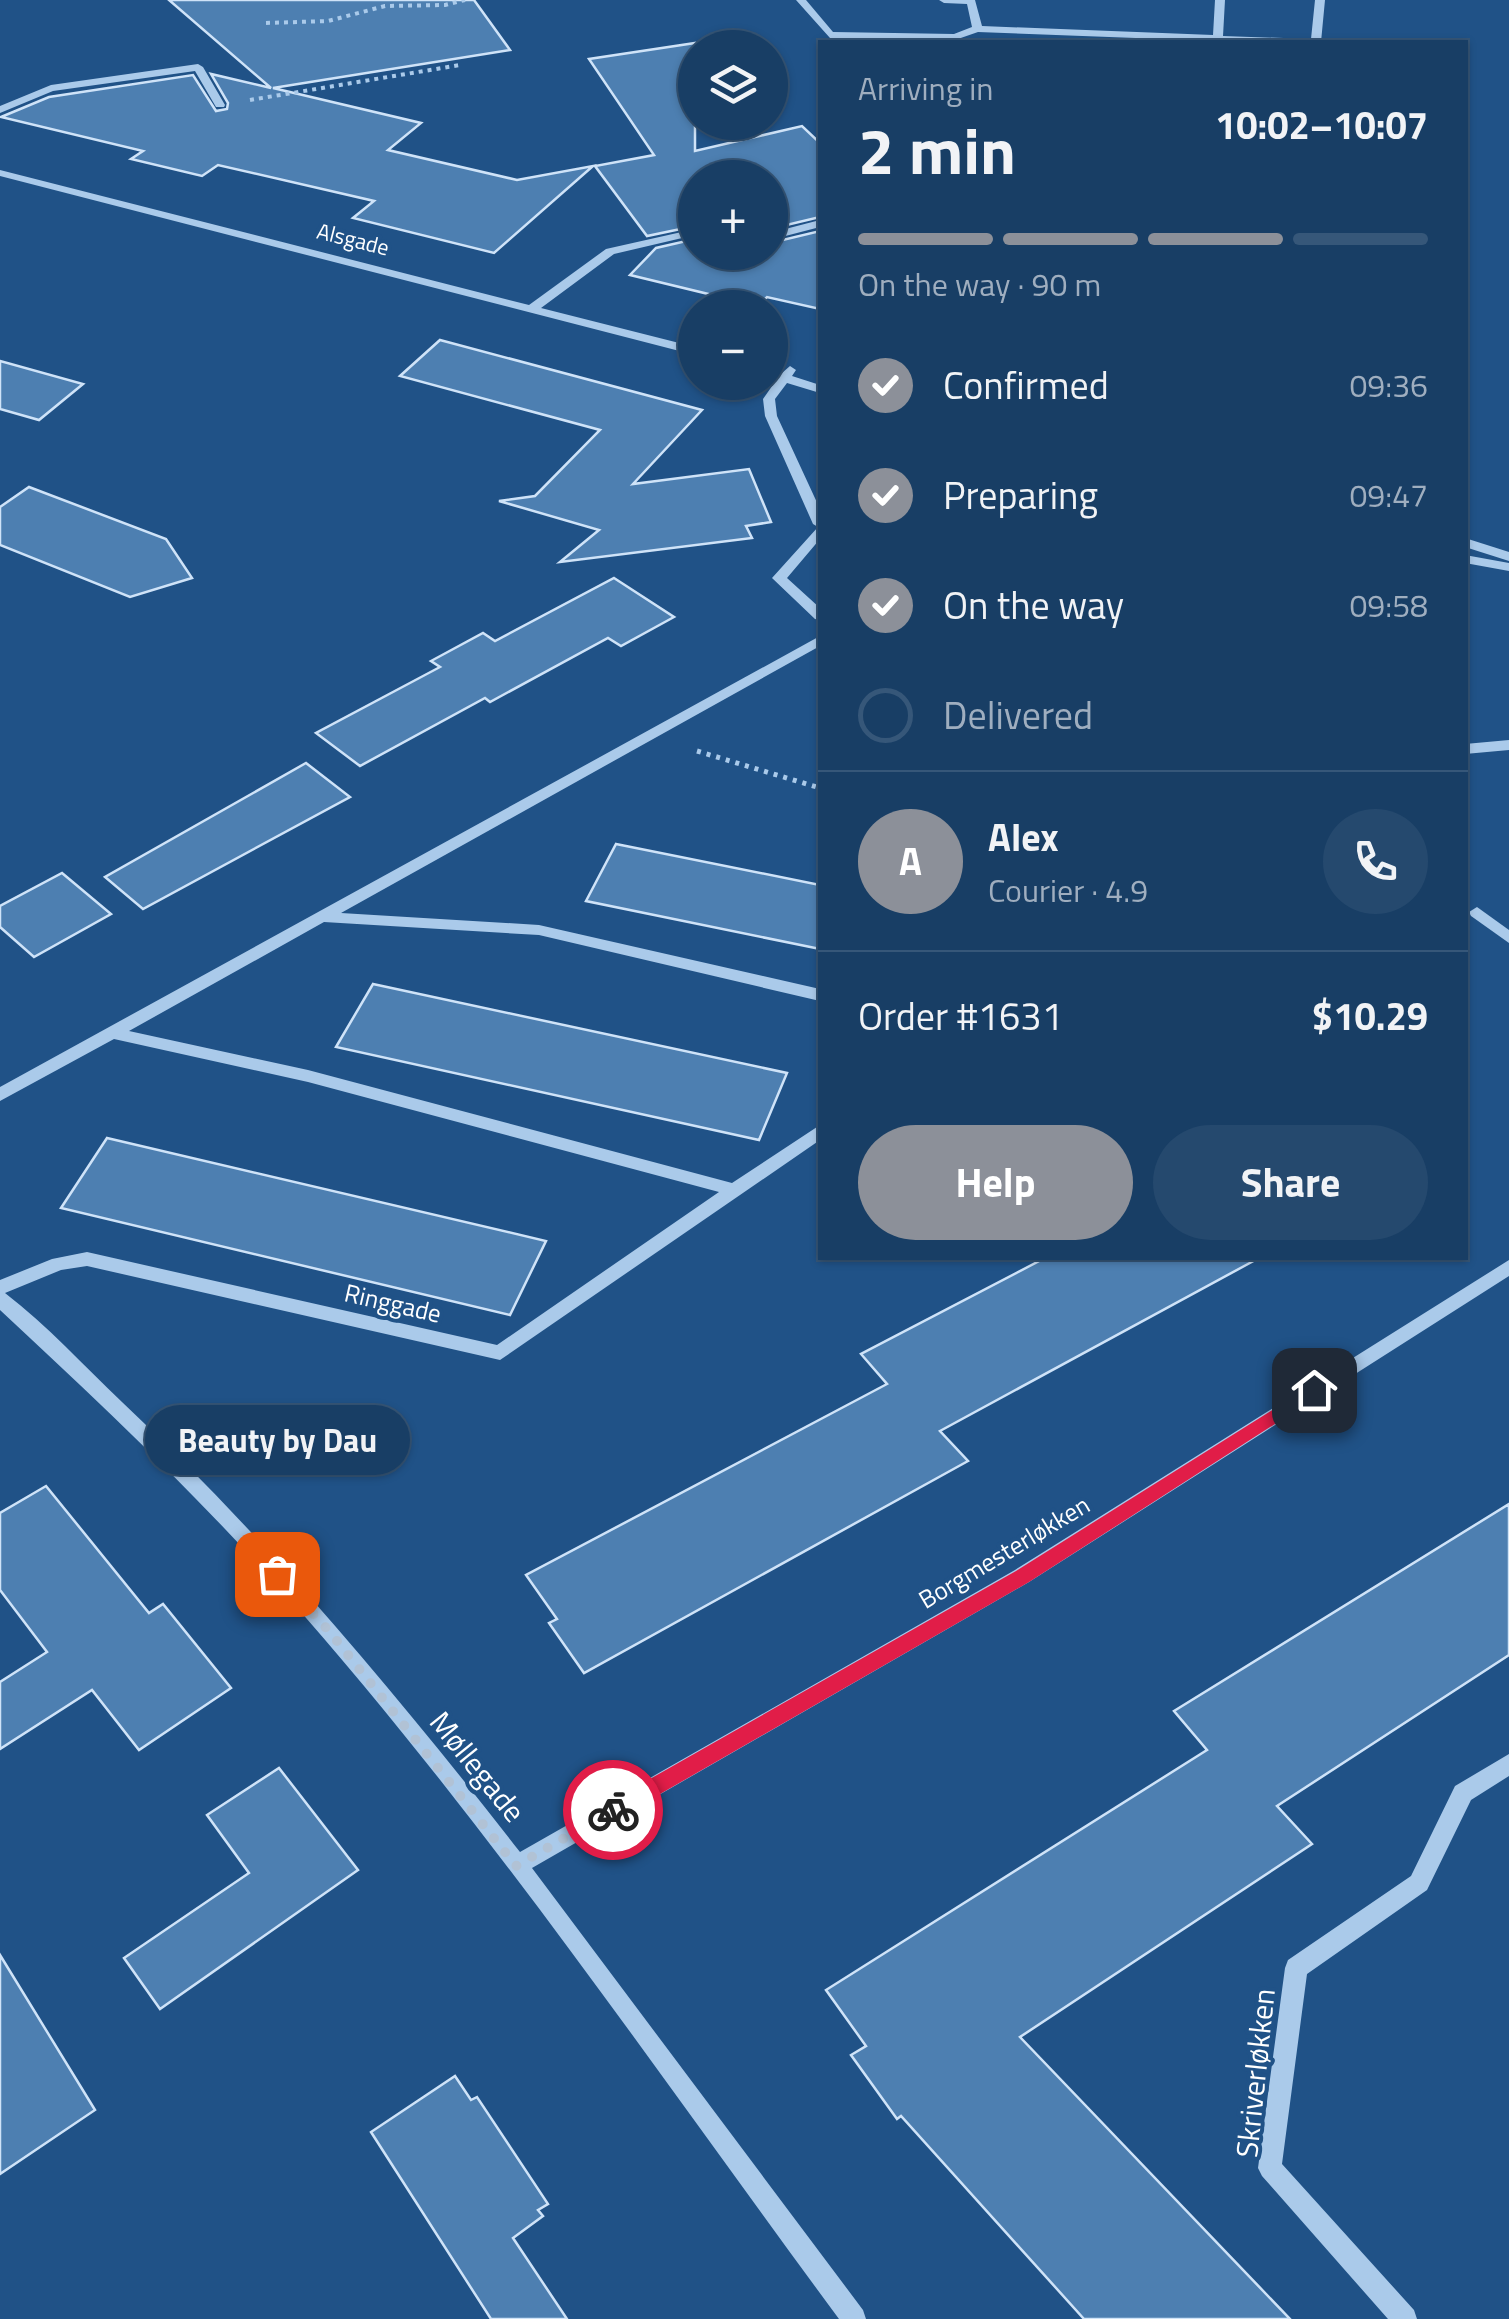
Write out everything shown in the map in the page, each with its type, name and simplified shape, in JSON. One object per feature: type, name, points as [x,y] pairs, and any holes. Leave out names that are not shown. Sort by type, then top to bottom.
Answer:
[{"type":"street","points":[[801,0],[829,39],[955,37],[977,30],[1274,40]]},
{"type":"street","points":[[944,0],[971,1],[977,30]]},
{"type":"street","points":[[1218,37],[1220,0]]},
{"type":"street","points":[[1312,40],[1320,0]]},
{"type":"street","points":[[0,110],[51,88],[198,67],[220,105]]},
{"type":"street","name":"Alsgade","points":[[0,173],[678,346]]},
{"type":"street","points":[[788,232],[818,225]]},
{"type":"street","points":[[533,308],[610,251],[678,236]]},
{"type":"street","points":[[788,374],[818,375]]},
{"type":"street","points":[[788,374],[818,387]]},
{"type":"street","points":[[769,400],[772,416],[818,523]]},
{"type":"street","points":[[818,530],[779,578],[818,614]]},
{"type":"street","points":[[1468,543],[1509,557]]},
{"type":"street","points":[[1468,560],[1509,567]]},
{"type":"street","points":[[0,1095],[818,641]]},
{"type":"street","points":[[1468,749],[1509,745]]},
{"type":"street","points":[[1477,912],[1509,938]]},
{"type":"street","points":[[322,917],[539,930],[818,996]]},
{"type":"street","points":[[112,1033],[308,1076],[735,1190]]},
{"type":"street","name":"Ringgade","points":[[0,1288],[58,1264],[87,1258],[500,1353],[818,1132]]},
{"type":"street","name":"Borgmesterløkken","points":[[516,1866],[1022,1576],[1509,1267]]},
{"type":"street","name":"Møllegade","points":[[0,1299],[172,1458],[329,1631],[516,1866],[854,2319]]},
{"type":"street","name":"Skriverløkken","points":[[1405,2319],[1270,2168],[1296,1968],[1419,1883],[1463,1794],[1509,1764]]},
{"type":"path","points":[[266,23],[328,21],[384,6],[445,5],[465,0]]},
{"type":"path","points":[[220,105],[460,65]]},
{"type":"path","points":[[649,737],[818,787]]},
{"type":"building","points":[[169,0],[474,0],[510,50],[273,88],[421,123],[388,150],[517,180],[593,166],[494,253],[353,218],[374,201],[218,165],[202,176],[131,159],[143,151],[1,117],[49,97],[193,75],[216,111],[227,109],[228,103],[211,74],[271,88]]},
{"type":"building","points":[[678,46],[678,140],[695,140],[695,151],[742,140],[788,140],[788,129],[802,126],[818,141],[818,217],[788,225],[788,160],[678,160],[678,230],[647,236],[595,166],[654,155],[589,59]]},
{"type":"building","points":[[818,231],[818,309],[788,302],[788,290],[692,290],[630,275],[656,248],[678,243],[678,270],[788,270],[788,239]]},
{"type":"building","points":[[440,340],[702,410],[633,484],[749,469],[771,522],[746,526],[752,538],[560,562],[599,530],[499,501],[535,496],[600,430],[400,376]]},
{"type":"building","points":[[0,361],[83,384],[39,420],[0,409]]},
{"type":"building","points":[[29,487],[166,539],[192,578],[130,597],[0,545],[0,507]]},
{"type":"building","points":[[614,578],[674,617],[621,646],[608,638],[490,702],[485,698],[360,766],[316,733],[440,667],[431,661],[483,633],[495,641]]},
{"type":"building","points":[[306,763],[350,797],[143,909],[105,877]]},
{"type":"building","points":[[616,844],[818,885],[818,949],[586,901]]},
{"type":"building","points":[[62,873],[111,914],[34,957],[0,927],[0,906]]},
{"type":"building","points":[[373,984],[787,1073],[759,1140],[336,1047]]},
{"type":"building","points":[[107,1138],[546,1241],[510,1315],[61,1208]]},
{"type":"building","points":[[1041,1260],[1255,1260],[940,1431],[968,1461],[584,1673],[549,1623],[557,1619],[526,1575],[887,1384],[861,1354]]},
{"type":"building","points":[[46,1486],[149,1613],[163,1604],[231,1688],[139,1750],[92,1690],[0,1749],[0,1682],[47,1652],[0,1590],[0,1513]]},
{"type":"building","points":[[1509,1504],[1509,1655],[1277,1806],[1312,1844],[1020,2037],[1290,2319],[1084,2319],[901,2116],[897,2119],[851,2055],[866,2046],[826,1990],[1207,1750],[1174,1711]]},
{"type":"building","points":[[279,1768],[358,1870],[160,2009],[124,1958],[249,1873],[207,1815]]},
{"type":"building","points":[[0,1955],[95,2110],[0,2174]]},
{"type":"building","points":[[455,2076],[471,2100],[477,2097],[548,2204],[538,2210],[543,2216],[513,2238],[567,2319],[491,2319],[371,2132]]},
{"type":"way so far","points":[[277,1574],[329,1631],[516,1866],[613,1810]]},
{"type":"place","name":"Beauty by Dau","points":[[277,1574]]},
{"type":"route","points":[[613,1810],[1022,1576],[1314,1390]]}]
